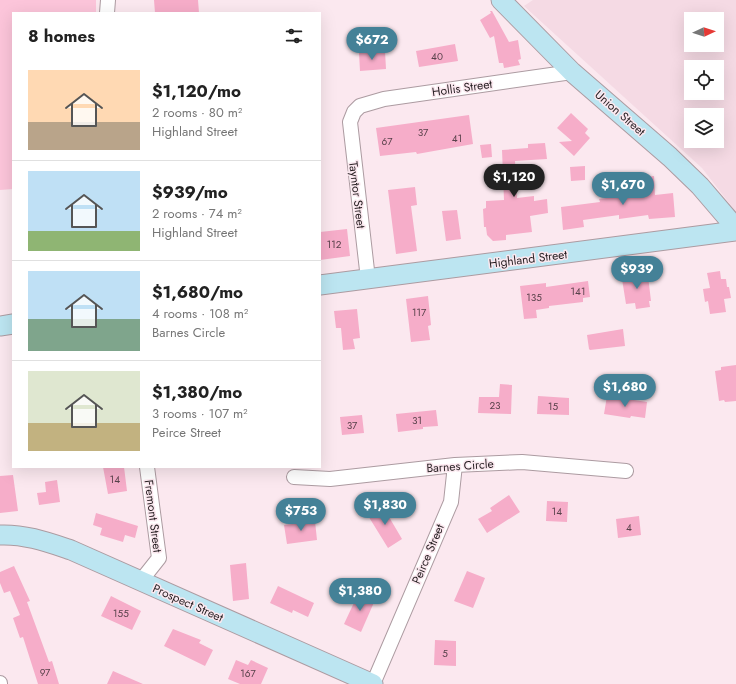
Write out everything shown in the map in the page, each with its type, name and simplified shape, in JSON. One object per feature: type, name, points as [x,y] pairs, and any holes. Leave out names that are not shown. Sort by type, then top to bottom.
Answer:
[{"type":"street","points":[[107,12],[108,0]]},
{"type":"street","name":"Union Street","points":[[501,0],[572,72],[670,157],[700,186],[736,228]]},
{"type":"street","name":"Hollis Street","points":[[354,112],[367,103],[384,99],[572,72]]},
{"type":"street","name":"Tayntor Street","points":[[354,112],[350,122],[352,149],[368,279]]},
{"type":"street","name":"Highland Street","points":[[321,285],[736,231]]},
{"type":"street","points":[[0,326],[12,324]]},
{"type":"street","name":"Barnes Circle","points":[[294,477],[330,479],[455,465],[522,462],[626,471]]},
{"type":"street","name":"Peirce Street","points":[[373,684],[450,502],[455,465]]},
{"type":"street","name":"Fremont Street","points":[[140,582],[159,558],[147,468]]},
{"type":"street","name":"Prospect Street","points":[[0,535],[11,534],[33,538],[71,550],[140,582],[373,684]]},
{"type":"shaded area","points":[[0,0],[96,0],[96,12],[12,12],[12,189],[0,190]]},
{"type":"shaded area","points":[[533,0],[736,0],[736,212],[702,168],[524,6]]},
{"type":"building","points":[[154,0],[198,0],[199,12],[155,12]]},
{"type":"building","points":[[490,11],[492,11],[509,42],[518,40],[521,59],[518,60],[520,65],[504,68],[503,63],[499,63],[494,36],[490,38],[480,20],[491,13]]},
{"type":"building","points":[[455,44],[458,61],[419,67],[416,51]]},
{"type":"building","points":[[385,51],[386,69],[360,71],[359,53]]},
{"type":"building","points":[[571,113],[588,129],[585,133],[590,138],[574,156],[559,142],[572,141],[557,128]]},
{"type":"building","points":[[469,115],[473,144],[417,154],[416,152],[380,156],[376,128]]},
{"type":"building","points":[[545,143],[547,159],[515,161],[517,198],[534,196],[534,201],[547,199],[548,213],[530,216],[532,232],[506,235],[506,240],[493,241],[487,235],[486,227],[484,227],[483,209],[486,208],[486,201],[504,200],[502,150],[528,148],[528,144]]},
{"type":"building","points":[[491,144],[492,157],[482,158],[480,145]]},
{"type":"building","points":[[585,166],[585,180],[571,181],[570,167]]},
{"type":"building","points":[[654,176],[655,195],[673,193],[675,217],[649,219],[648,215],[619,219],[619,215],[583,220],[584,227],[563,230],[561,207],[600,202],[599,199],[637,194],[636,178]]},
{"type":"building","points":[[415,187],[417,205],[411,206],[417,251],[396,254],[388,190]]},
{"type":"building","points":[[457,210],[461,239],[446,241],[442,211]]},
{"type":"building","points":[[347,229],[350,256],[321,260],[321,232]]},
{"type":"building","points":[[720,271],[721,279],[726,279],[731,298],[724,299],[726,312],[710,314],[708,301],[705,302],[703,289],[710,288],[707,273]]},
{"type":"building","points":[[645,273],[646,276],[648,276],[651,301],[649,301],[650,307],[636,309],[635,303],[626,304],[622,279],[625,279],[624,276]]},
{"type":"building","points":[[588,281],[590,297],[583,298],[583,302],[549,306],[549,308],[536,310],[537,318],[524,319],[520,286],[546,283],[546,287]]},
{"type":"building","points":[[428,296],[431,325],[428,326],[430,340],[411,342],[406,299]]},
{"type":"building","points":[[357,309],[360,338],[353,339],[355,349],[343,350],[341,328],[336,328],[334,311]]},
{"type":"building","points":[[623,329],[625,346],[589,349],[587,335]]},
{"type":"building","points":[[736,365],[736,401],[719,401],[715,371],[721,370],[721,367]]},
{"type":"building","points":[[500,384],[512,385],[511,414],[478,413],[479,397],[499,397]]},
{"type":"building","points":[[538,396],[569,398],[569,415],[537,414]]},
{"type":"building","points":[[607,396],[647,402],[645,418],[631,416],[630,418],[604,414]]},
{"type":"building","points":[[436,410],[438,426],[423,427],[423,429],[398,432],[396,414]]},
{"type":"building","points":[[362,415],[364,433],[342,435],[340,417]]},
{"type":"building","points":[[103,468],[124,468],[127,491],[108,494]]},
{"type":"building","points":[[13,475],[18,511],[0,513],[0,476]]},
{"type":"building","points":[[57,480],[60,502],[39,505],[37,493],[46,492],[45,482]]},
{"type":"building","points":[[509,495],[520,512],[487,533],[478,519],[492,511],[490,508]]},
{"type":"building","points":[[547,501],[568,502],[567,522],[546,521]]},
{"type":"building","points":[[382,505],[402,539],[388,548],[367,514]]},
{"type":"building","points":[[96,513],[138,526],[135,538],[125,535],[123,542],[100,535],[102,528],[93,525]]},
{"type":"building","points":[[639,516],[641,535],[618,538],[616,519]]},
{"type":"building","points":[[315,521],[317,540],[287,544],[284,525]]},
{"type":"building","points":[[246,563],[249,599],[233,601],[230,565]]},
{"type":"building","points":[[14,566],[30,601],[27,602],[49,662],[52,661],[59,684],[38,684],[23,637],[20,638],[13,618],[20,615],[10,591],[4,593],[0,583],[0,572]]},
{"type":"building","points":[[467,571],[485,578],[473,608],[454,601]]},
{"type":"building","points":[[278,586],[314,603],[308,617],[293,610],[292,613],[270,603]]},
{"type":"building","points":[[359,592],[375,600],[361,632],[344,624]]},
{"type":"building","points":[[111,596],[141,611],[132,630],[101,616]]},
{"type":"building","points":[[173,629],[201,640],[199,643],[213,650],[205,666],[164,646]]},
{"type":"building","points":[[435,640],[456,641],[456,666],[434,665]]},
{"type":"building","points":[[236,660],[248,665],[251,660],[268,668],[261,684],[240,684],[228,679]]},
{"type":"building","points":[[113,671],[143,684],[107,684]]}]
